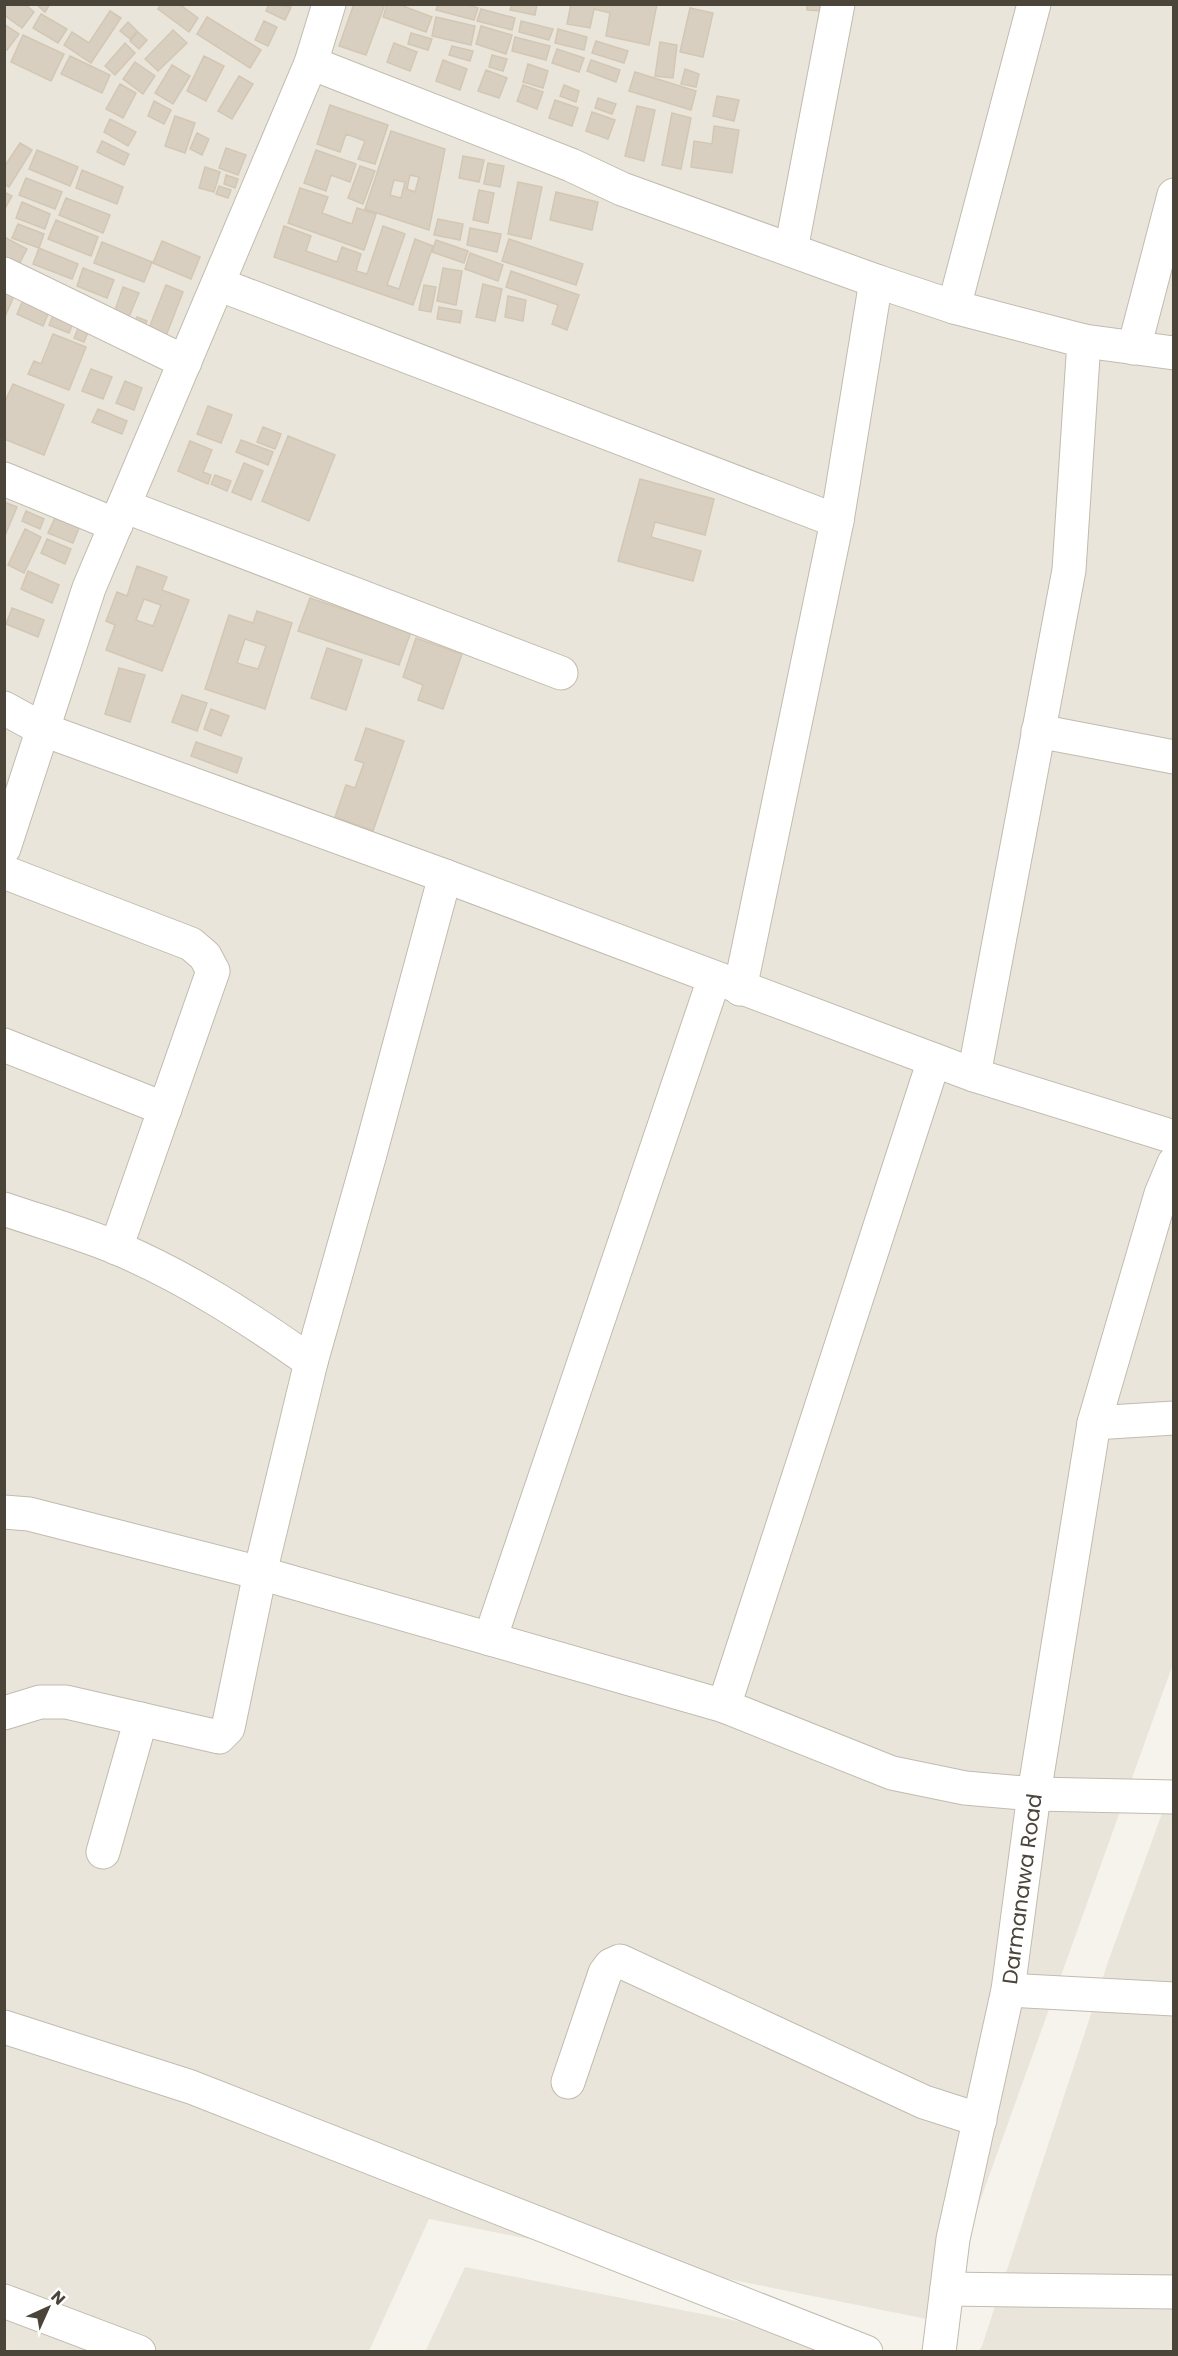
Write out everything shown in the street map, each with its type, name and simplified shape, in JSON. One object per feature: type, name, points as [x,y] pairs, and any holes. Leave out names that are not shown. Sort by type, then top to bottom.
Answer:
[{"type":"street","points":[[791,250],[838,4]]},
{"type":"street","points":[[954,307],[1034,4]]},
{"type":"street","points":[[4,848],[90,588],[311,63],[322,7]]},
{"type":"street","points":[[311,63],[571,165],[622,189],[876,281],[954,307],[1084,341],[1173,353]]},
{"type":"street","points":[[1134,348],[1173,195]]},
{"type":"street","points":[[4,274],[185,362]]},
{"type":"street","points":[[490,1639],[727,984],[837,521],[876,281]]},
{"type":"street","points":[[218,284],[837,521]]},
{"type":"street","points":[[974,1075],[1069,570],[1084,341]]},
{"type":"street","points":[[4,479],[120,515],[561,673]]},
{"type":"street","points":[[4,708],[44,730],[445,876],[974,1075],[1173,1137]]},
{"type":"street","points":[[1038,730],[1173,757]]},
{"type":"street","points":[[4,872],[190,944],[205,956],[213,971],[116,1248]]},
{"type":"street","points":[[4,1713],[39,1702],[66,1702],[219,1737],[228,1728],[260,1573],[310,1362],[370,1154],[445,876]]},
{"type":"street","points":[[4,1045],[165,1109]]},
{"type":"street","points":[[724,1706],[934,1060]]},
{"type":"street","name":"Darmanawa Road","points":[[939,2352],[953,2239],[1008,1990],[1034,1794],[1094,1423],[1161,1194],[1173,1163]]},
{"type":"street","points":[[4,1209],[116,1248],[186,1281],[246,1316],[310,1362]]},
{"type":"street","points":[[1094,1423],[1173,1418]]},
{"type":"street","points":[[4,1512],[29,1514],[260,1573],[724,1706],[892,1773],[965,1788],[1034,1794],[1173,1797]]},
{"type":"street","points":[[103,1852],[141,1719]]},
{"type":"street","points":[[568,2082],[605,1973],[620,1961],[924,2102],[980,2120]]},
{"type":"street","points":[[1008,1990],[1173,1999]]},
{"type":"street","points":[[4,2027],[190,2087],[866,2352]]},
{"type":"street","points":[[947,2289],[1173,2292]]},
{"type":"street","points":[[4,2301],[140,2352]]},
{"type":"shaded area","points":[[5,5],[1173,5],[1173,1664],[937,2321],[429,2219],[369,2351],[5,2352]]},
{"type":"shaded area","points":[[1173,1783],[1173,2351],[978,2352],[982,2346],[1109,1959]]},
{"type":"shaded area","points":[[465,2267],[889,2351],[425,2352]]},
{"type":"building","points":[[4,4],[25,4],[34,12],[22,28],[4,15]]},
{"type":"building","points":[[36,4],[50,4],[45,12]]},
{"type":"building","points":[[161,4],[179,4],[198,18],[189,32],[158,9]]},
{"type":"building","points":[[269,4],[291,7],[285,20],[266,11]]},
{"type":"building","points":[[354,4],[385,4],[366,55],[339,46]]},
{"type":"building","points":[[387,4],[398,4],[432,17],[426,32],[383,17]]},
{"type":"building","points":[[438,4],[465,4],[478,8],[474,20],[436,10]]},
{"type":"building","points":[[512,4],[537,4],[535,15],[510,10]]},
{"type":"building","points":[[571,4],[657,4],[649,45],[606,36],[610,13],[594,9],[590,28],[567,24]]},
{"type":"building","points":[[807,4],[824,4],[824,11],[807,10]]},
{"type":"building","points":[[690,8],[713,13],[703,57],[680,52]]},
{"type":"building","points":[[481,9],[515,18],[512,30],[477,21]]},
{"type":"building","points":[[110,11],[121,18],[91,63],[64,45],[72,32],[89,43]]},
{"type":"building","points":[[41,14],[67,29],[58,43],[33,28]]},
{"type":"building","points":[[207,17],[261,50],[250,68],[197,34]]},
{"type":"building","points":[[436,17],[475,26],[471,45],[432,36]]},
{"type":"building","points":[[264,21],[277,27],[268,46],[255,40]]},
{"type":"building","points":[[521,21],[553,29],[549,40],[519,32]]},
{"type":"building","points":[[128,22],[137,31],[130,39],[120,31]]},
{"type":"building","points":[[4,24],[19,34],[7,50],[4,48]]},
{"type":"building","points":[[481,26],[512,35],[506,54],[476,44]]},
{"type":"building","points":[[558,29],[587,37],[584,50],[555,43]]},
{"type":"building","points":[[173,30],[187,43],[158,71],[145,59]]},
{"type":"building","points":[[138,32],[147,40],[139,49],[130,41]]},
{"type":"building","points":[[411,33],[432,39],[428,50],[408,44]]},
{"type":"building","points":[[23,35],[64,54],[51,81],[11,62]]},
{"type":"building","points":[[515,37],[550,46],[546,60],[512,51]]},
{"type":"building","points":[[596,41],[628,51],[624,63],[592,53]]},
{"type":"building","points":[[660,42],[677,45],[673,78],[655,76]]},
{"type":"building","points":[[125,43],[135,53],[115,75],[105,66]]},
{"type":"building","points":[[394,43],[417,52],[410,71],[387,62]]},
{"type":"building","points":[[452,46],[473,51],[470,61],[449,55]]},
{"type":"building","points":[[557,49],[584,58],[579,72],[552,63]]},
{"type":"building","points":[[492,55],[507,59],[503,71],[489,67]]},
{"type":"building","points":[[70,56],[110,75],[102,93],[61,74]]},
{"type":"building","points":[[204,56],[224,66],[206,101],[187,91]]},
{"type":"building","points":[[443,60],[467,69],[460,90],[436,81]]},
{"type":"building","points":[[591,60],[620,70],[616,82],[587,71]]},
{"type":"building","points":[[135,62],[155,76],[143,94],[123,79]]},
{"type":"building","points":[[528,64],[548,71],[543,88],[523,82]]},
{"type":"building","points":[[172,65],[190,76],[173,104],[155,93]]},
{"type":"building","points":[[685,69],[699,74],[696,87],[681,84]]},
{"type":"building","points":[[486,70],[507,78],[499,98],[478,91]]},
{"type":"building","points":[[635,72],[696,91],[691,110],[629,91]]},
{"type":"building","points":[[239,76],[253,84],[232,119],[218,111]]},
{"type":"building","points":[[120,84],[136,93],[123,118],[106,109]]},
{"type":"building","points":[[523,85],[543,92],[537,109],[517,101]]},
{"type":"building","points":[[564,85],[579,91],[576,102],[560,96]]},
{"type":"building","points":[[717,96],[739,100],[734,121],[713,116]]},
{"type":"building","points":[[598,98],[616,104],[612,114],[595,108]]},
{"type":"building","points":[[555,100],[578,108],[572,126],[549,118]]},
{"type":"building","points":[[154,101],[171,110],[164,124],[148,116]]},
{"type":"building","points":[[330,105],[388,125],[375,164],[358,159],[365,141],[346,134],[340,152],[317,144]]},
{"type":"building","points":[[637,106],[655,110],[644,161],[625,156]]},
{"type":"building","points":[[592,112],[615,120],[608,139],[586,131]]},
{"type":"building","points":[[672,113],[691,118],[681,169],[662,165]]},
{"type":"building","points":[[175,116],[195,123],[185,153],[165,146]]},
{"type":"building","points":[[110,119],[136,132],[128,146],[104,132]]},
{"type":"building","points":[[714,126],[739,130],[732,173],[691,167],[694,141],[712,144]]},
{"type":"building","points":[[391,131],[445,149],[429,230],[365,209]],"holes":[[[410,175],[419,177],[415,192],[407,189]],[[394,180],[405,182],[401,198],[390,195]]]},
{"type":"building","points":[[197,133],[209,139],[202,155],[190,149]]},
{"type":"building","points":[[102,141],[129,154],[124,165],[97,152]]},
{"type":"building","points":[[20,143],[32,150],[9,187],[4,184],[4,167]]},
{"type":"building","points":[[226,148],[246,155],[238,175],[219,168]]},
{"type":"building","points":[[37,150],[78,167],[70,186],[29,169]]},
{"type":"building","points":[[316,150],[356,164],[350,182],[331,175],[326,191],[304,183]]},
{"type":"building","points":[[463,156],[484,160],[479,182],[459,178]]},
{"type":"building","points":[[488,163],[504,166],[500,187],[484,184]]},
{"type":"building","points":[[360,166],[375,171],[363,204],[348,198]]},
{"type":"building","points":[[205,167],[220,172],[214,192],[199,188]]},
{"type":"building","points":[[82,170],[123,187],[117,204],[76,188]]},
{"type":"building","points":[[226,175],[238,179],[235,188],[224,184]]},
{"type":"building","points":[[26,178],[62,192],[55,209],[19,195]]},
{"type":"building","points":[[518,182],[542,187],[531,239],[508,234]]},
{"type":"building","points":[[219,186],[231,190],[228,198],[216,194]]},
{"type":"building","points":[[300,188],[328,197],[322,213],[352,224],[357,208],[376,214],[364,250],[288,223]]},
{"type":"building","points":[[479,190],[494,193],[488,223],[473,220]]},
{"type":"building","points":[[4,192],[12,196],[4,210]]},
{"type":"building","points":[[556,192],[598,202],[592,230],[550,220]]},
{"type":"building","points":[[66,198],[110,215],[103,233],[59,215]]},
{"type":"building","points":[[22,202],[50,214],[45,229],[16,218]]},
{"type":"building","points":[[438,219],[463,224],[460,240],[434,235]]},
{"type":"building","points":[[56,220],[98,237],[91,256],[48,239]]},
{"type":"building","points":[[18,224],[44,234],[39,248],[12,238]]},
{"type":"building","points":[[284,226],[311,236],[306,251],[337,262],[342,247],[361,254],[356,271],[367,274],[383,226],[405,234],[387,285],[399,289],[415,239],[433,246],[413,305],[274,257]]},
{"type":"building","points":[[470,228],[501,234],[497,252],[467,245]]},
{"type":"building","points":[[4,237],[27,249],[15,272],[4,267]]},
{"type":"building","points":[[509,239],[583,264],[576,285],[502,261]]},
{"type":"building","points":[[436,240],[468,251],[464,263],[432,252]]},
{"type":"building","points":[[162,241],[200,257],[191,279],[153,263]]},
{"type":"building","points":[[102,242],[152,262],[144,282],[94,263]]},
{"type":"building","points":[[39,248],[78,264],[72,279],[33,264]]},
{"type":"building","points":[[470,253],[503,265],[498,281],[465,269]]},
{"type":"building","points":[[83,268],[114,280],[107,298],[77,286]]},
{"type":"building","points":[[443,268],[462,271],[456,305],[437,301]]},
{"type":"building","points":[[511,271],[579,295],[567,330],[552,324],[558,305],[506,287]]},
{"type":"building","points":[[483,284],[502,289],[495,321],[476,317]]},
{"type":"building","points":[[166,285],[183,292],[166,336],[149,328]]},
{"type":"building","points":[[424,285],[436,287],[431,312],[419,310]]},
{"type":"building","points":[[123,287],[139,293],[128,319],[114,313]]},
{"type":"building","points":[[4,292],[14,296],[4,319]]},
{"type":"building","points":[[508,296],[526,300],[523,321],[505,317]]},
{"type":"building","points":[[23,300],[49,312],[43,326],[17,314]]},
{"type":"building","points":[[439,307],[462,311],[460,323],[437,319]]},
{"type":"building","points":[[54,313],[74,321],[69,333],[49,325]]},
{"type":"building","points":[[137,317],[147,321],[145,326],[134,323]]},
{"type":"building","points":[[79,326],[89,330],[84,342],[74,338]]},
{"type":"building","points":[[53,334],[86,347],[69,390],[28,374],[34,361],[41,364]]},
{"type":"building","points":[[91,369],[112,377],[103,399],[82,391]]},
{"type":"building","points":[[125,381],[142,388],[134,410],[116,403]]},
{"type":"building","points":[[13,384],[64,405],[44,455],[4,439],[4,404]]},
{"type":"building","points":[[208,406],[232,415],[221,443],[197,434]]},
{"type":"building","points":[[98,409],[127,421],[122,434],[92,422]]},
{"type":"building","points":[[263,427],[281,434],[275,449],[257,442]]},
{"type":"building","points":[[288,436],[335,455],[309,521],[262,501]]},
{"type":"building","points":[[241,440],[273,452],[268,465],[236,452]]},
{"type":"building","points":[[190,441],[212,450],[203,472],[211,475],[208,484],[178,471]]},
{"type":"building","points":[[244,463],[263,471],[251,500],[232,492]]},
{"type":"building","points":[[215,475],[231,481],[227,491],[211,484]]},
{"type":"building","points":[[640,479],[714,499],[705,535],[655,522],[651,537],[701,551],[693,581],[618,561]]},
{"type":"building","points":[[4,502],[17,507],[4,538]]},
{"type":"building","points":[[26,511],[44,519],[40,529],[22,521]]},
{"type":"building","points":[[55,518],[79,528],[73,543],[48,533]]},
{"type":"building","points":[[25,529],[41,537],[24,573],[8,565]]},
{"type":"building","points":[[47,539],[71,549],[65,564],[41,553]]},
{"type":"building","points":[[137,566],[167,577],[162,590],[189,600],[162,671],[106,650],[115,625],[106,621],[117,592],[127,596]],"holes":[[[144,599],[161,605],[153,626],[136,620]]]},
{"type":"building","points":[[28,571],[59,585],[52,603],[21,589]]},
{"type":"building","points":[[310,598],[411,632],[399,665],[298,631]]},
{"type":"building","points":[[12,608],[44,620],[38,637],[6,624]]},
{"type":"building","points":[[257,611],[292,623],[265,709],[205,689],[229,615],[253,623]],"holes":[[[245,639],[266,646],[258,669],[237,663]]]},
{"type":"building","points":[[416,638],[462,654],[443,709],[418,700],[423,685],[403,677]]},
{"type":"building","points":[[327,648],[362,660],[346,710],[311,698]]},
{"type":"building","points":[[119,668],[145,675],[130,722],[105,714]]},
{"type":"building","points":[[182,695],[207,703],[197,731],[172,722]]},
{"type":"building","points":[[211,709],[229,716],[221,736],[204,729]]},
{"type":"building","points":[[366,728],[404,741],[373,831],[335,817],[346,785],[355,788],[364,763],[355,760]]},
{"type":"building","points":[[196,742],[242,758],[237,773],[191,756]]}]
